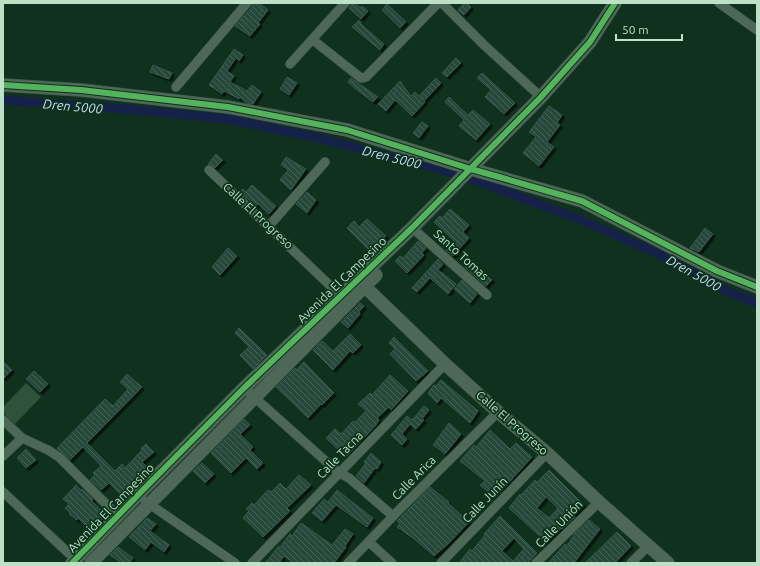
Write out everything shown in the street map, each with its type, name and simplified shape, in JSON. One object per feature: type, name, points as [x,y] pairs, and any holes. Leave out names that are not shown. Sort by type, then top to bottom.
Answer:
[{"type":"street","points":[[176,87],[247,3]]},
{"type":"street","points":[[290,64],[345,3]]},
{"type":"street","points":[[313,40],[361,78],[366,77],[438,3]]},
{"type":"street","points":[[442,3],[484,45],[541,97]]},
{"type":"street","name":"Avenida El Campesino","points":[[91,563],[254,398],[459,180],[541,97],[590,42],[615,3]]},
{"type":"street","points":[[719,3],[757,30]]},
{"type":"street","points":[[3,85],[81,90],[228,107],[347,130],[470,170],[582,201],[716,271],[757,287]]},
{"type":"street","points":[[269,226],[325,162]]},
{"type":"street","name":"Calle El Progreso","points":[[209,170],[341,296]]},
{"type":"street","name":"Avenida El Campesino","points":[[74,561],[244,388],[341,296],[361,283],[418,233],[454,198],[459,180]]},
{"type":"street","name":"Santo Tomas","points":[[418,233],[487,294]]},
{"type":"street","name":"Calle El Progreso","points":[[361,283],[498,412],[547,453],[598,502],[668,563]]},
{"type":"street","name":"Calle Tacna","points":[[252,563],[446,364]]},
{"type":"street","points":[[244,388],[339,473],[349,478],[393,516]]},
{"type":"street","name":"Calle Arica","points":[[348,563],[498,412]]},
{"type":"street","points":[[3,420],[22,438],[48,450],[59,457],[118,516]]},
{"type":"street","points":[[3,456],[22,438]]},
{"type":"street","name":"Calle Junín","points":[[441,563],[547,453]]},
{"type":"street","points":[[3,492],[74,561]]},
{"type":"street","points":[[137,496],[235,563]]},
{"type":"street","name":"Calle Unión","points":[[536,563],[598,502]]},
{"type":"street","points":[[369,542],[392,563]]},
{"type":"street","points":[[631,563],[648,546]]},
{"type":"green space","points":[[26,383],[41,397],[15,424],[3,413],[3,407]]},
{"type":"building","points":[[253,3],[259,3],[268,10],[258,23],[260,24],[250,36],[235,26],[252,7]]},
{"type":"building","points":[[352,3],[355,3],[361,8],[362,6],[368,11],[361,19],[349,8]]},
{"type":"building","points":[[464,3],[467,3],[471,7],[464,15],[458,10]]},
{"type":"building","points":[[387,4],[406,22],[400,28],[382,10]]},
{"type":"building","points":[[359,20],[363,26],[384,44],[380,50],[352,27]]},
{"type":"building","points":[[234,49],[243,55],[239,61],[236,58],[227,71],[234,76],[230,82],[247,91],[252,85],[261,92],[253,104],[247,103],[240,97],[239,99],[224,91],[222,94],[209,85]]},
{"type":"building","points":[[456,58],[461,63],[447,77],[442,73]]},
{"type":"building","points":[[153,65],[172,73],[169,79],[150,72]]},
{"type":"building","points":[[482,73],[515,103],[504,114],[485,97],[491,90],[477,78]]},
{"type":"building","points":[[287,77],[297,83],[289,95],[280,89]]},
{"type":"building","points":[[351,78],[378,97],[373,102],[348,82]]},
{"type":"building","points":[[436,78],[441,83],[412,116],[395,100],[386,111],[378,104],[400,81],[411,96],[415,92],[419,96]]},
{"type":"building","points":[[449,97],[468,115],[473,110],[490,124],[476,140],[459,126],[464,120],[445,102]]},
{"type":"building","points":[[549,106],[562,115],[557,123],[560,125],[547,142],[554,147],[539,166],[523,153],[536,137],[529,132]]},
{"type":"building","points":[[422,122],[428,126],[419,138],[413,133]]},
{"type":"building","points":[[216,154],[223,160],[215,168],[208,164]]},
{"type":"building","points":[[286,157],[306,169],[291,190],[280,180],[288,170],[281,165]]},
{"type":"building","points":[[252,185],[276,206],[269,214],[258,204],[256,206],[240,192],[243,189],[246,192]]},
{"type":"building","points":[[307,192],[316,200],[307,213],[296,204]]},
{"type":"building","points":[[450,209],[469,225],[463,232],[469,238],[453,256],[446,250],[454,241],[434,222],[440,216],[442,218]]},
{"type":"building","points":[[367,219],[386,236],[369,250],[347,228],[354,221],[359,227]]},
{"type":"building","points":[[705,228],[713,234],[699,252],[690,248]]},
{"type":"building","points":[[418,241],[426,248],[422,253],[424,255],[407,273],[395,261],[400,256],[403,258]]},
{"type":"building","points":[[228,248],[237,256],[220,275],[212,267]]},
{"type":"building","points":[[438,259],[443,264],[438,270],[456,284],[448,294],[430,278],[417,292],[412,288]]},
{"type":"building","points":[[469,262],[482,272],[483,271],[492,280],[486,286],[465,267]]},
{"type":"building","points":[[462,280],[477,294],[470,303],[454,289]]},
{"type":"building","points":[[360,303],[364,306],[359,312],[360,314],[348,328],[341,322]]},
{"type":"building","points":[[239,328],[267,355],[253,369],[240,355],[249,347],[235,333]]},
{"type":"building","points":[[350,334],[361,345],[353,353],[350,351],[333,370],[313,350],[322,341],[333,351]]},
{"type":"building","points":[[394,337],[428,371],[416,381],[390,354],[395,349],[389,343]]},
{"type":"building","points":[[3,361],[12,370],[3,379]]},
{"type":"building","points":[[304,362],[334,393],[308,418],[276,387],[295,368],[296,370]]},
{"type":"building","points":[[34,371],[48,384],[40,392],[26,379]]},
{"type":"building","points":[[127,374],[142,387],[87,443],[115,471],[122,464],[125,468],[146,444],[154,452],[142,462],[151,471],[145,476],[142,474],[126,491],[128,494],[124,498],[109,483],[101,490],[90,480],[95,475],[93,473],[101,466],[83,447],[70,460],[57,448],[105,399],[113,406],[128,389],[120,382]]},
{"type":"building","points":[[390,375],[408,391],[391,410],[389,407],[377,418],[379,420],[376,425],[346,457],[326,438],[335,429],[341,434],[353,421],[355,422],[366,411],[358,404],[370,393],[372,395]]},
{"type":"building","points":[[441,380],[478,411],[470,423],[441,398],[437,403],[428,393],[434,385],[436,386]]},
{"type":"building","points":[[424,406],[429,410],[422,419],[424,420],[416,429],[410,424],[402,434],[407,439],[402,445],[391,435],[407,416],[412,420]]},
{"type":"building","points":[[244,419],[250,425],[240,434],[253,447],[250,450],[263,463],[257,469],[246,458],[231,473],[211,453]]},
{"type":"building","points":[[449,423],[461,434],[445,454],[433,445]]},
{"type":"building","points":[[490,430],[510,449],[516,443],[532,457],[495,498],[480,485],[485,481],[460,461],[474,445],[476,447]]},
{"type":"building","points":[[26,449],[36,460],[26,468],[17,458]]},
{"type":"building","points":[[371,453],[381,462],[377,469],[375,468],[364,483],[356,476],[366,463],[364,462]]},
{"type":"building","points":[[202,463],[214,474],[205,483],[193,471]]},
{"type":"building","points":[[549,470],[584,505],[574,515],[575,517],[556,534],[554,533],[547,543],[509,508],[520,494],[521,495],[535,480],[537,482]],"holes":[[[546,497],[558,508],[549,518],[537,508]]]},
{"type":"building","points":[[299,475],[311,485],[287,508],[290,511],[263,537],[243,518],[249,511],[246,509],[252,503],[254,505],[268,490],[271,492],[280,483],[286,489]]},
{"type":"building","points":[[76,485],[93,499],[92,501],[106,515],[91,531],[78,518],[77,520],[69,514],[70,513],[65,508],[69,504],[63,499]]},
{"type":"building","points":[[430,487],[449,502],[448,503],[469,522],[434,556],[397,527],[400,523],[397,521]]},
{"type":"building","points":[[337,490],[373,518],[367,527],[336,505],[322,521],[312,513],[324,499],[328,502]]},
{"type":"building","points":[[500,516],[537,553],[528,563],[459,563],[470,549],[472,551],[485,535],[484,534]],"holes":[[[514,538],[524,549],[513,561],[502,551]]]},
{"type":"building","points":[[147,518],[156,524],[150,531],[169,545],[164,552],[151,542],[145,550],[129,537]]},
{"type":"building","points":[[589,520],[600,529],[574,563],[548,563],[565,544],[567,546],[575,533]]},
{"type":"building","points":[[301,523],[332,545],[345,529],[353,534],[345,546],[346,547],[334,563],[293,563],[284,556],[279,563],[265,563],[290,534],[292,536]]},
{"type":"building","points":[[617,532],[631,546],[615,563],[585,563]]},
{"type":"building","points":[[118,547],[133,558],[129,563],[121,563],[110,555]]},
{"type":"waterway","name":"Dren 5000","points":[[3,100],[124,109],[227,119],[318,138],[458,174],[579,219],[659,254],[729,292],[757,303]]},
{"type":"cycle path","points":[[72,563],[244,388],[412,228],[541,97],[590,42],[615,3]]},
{"type":"cycle path","points":[[3,85],[81,90],[228,107],[347,130],[471,169],[582,201],[717,271],[757,287]]}]
